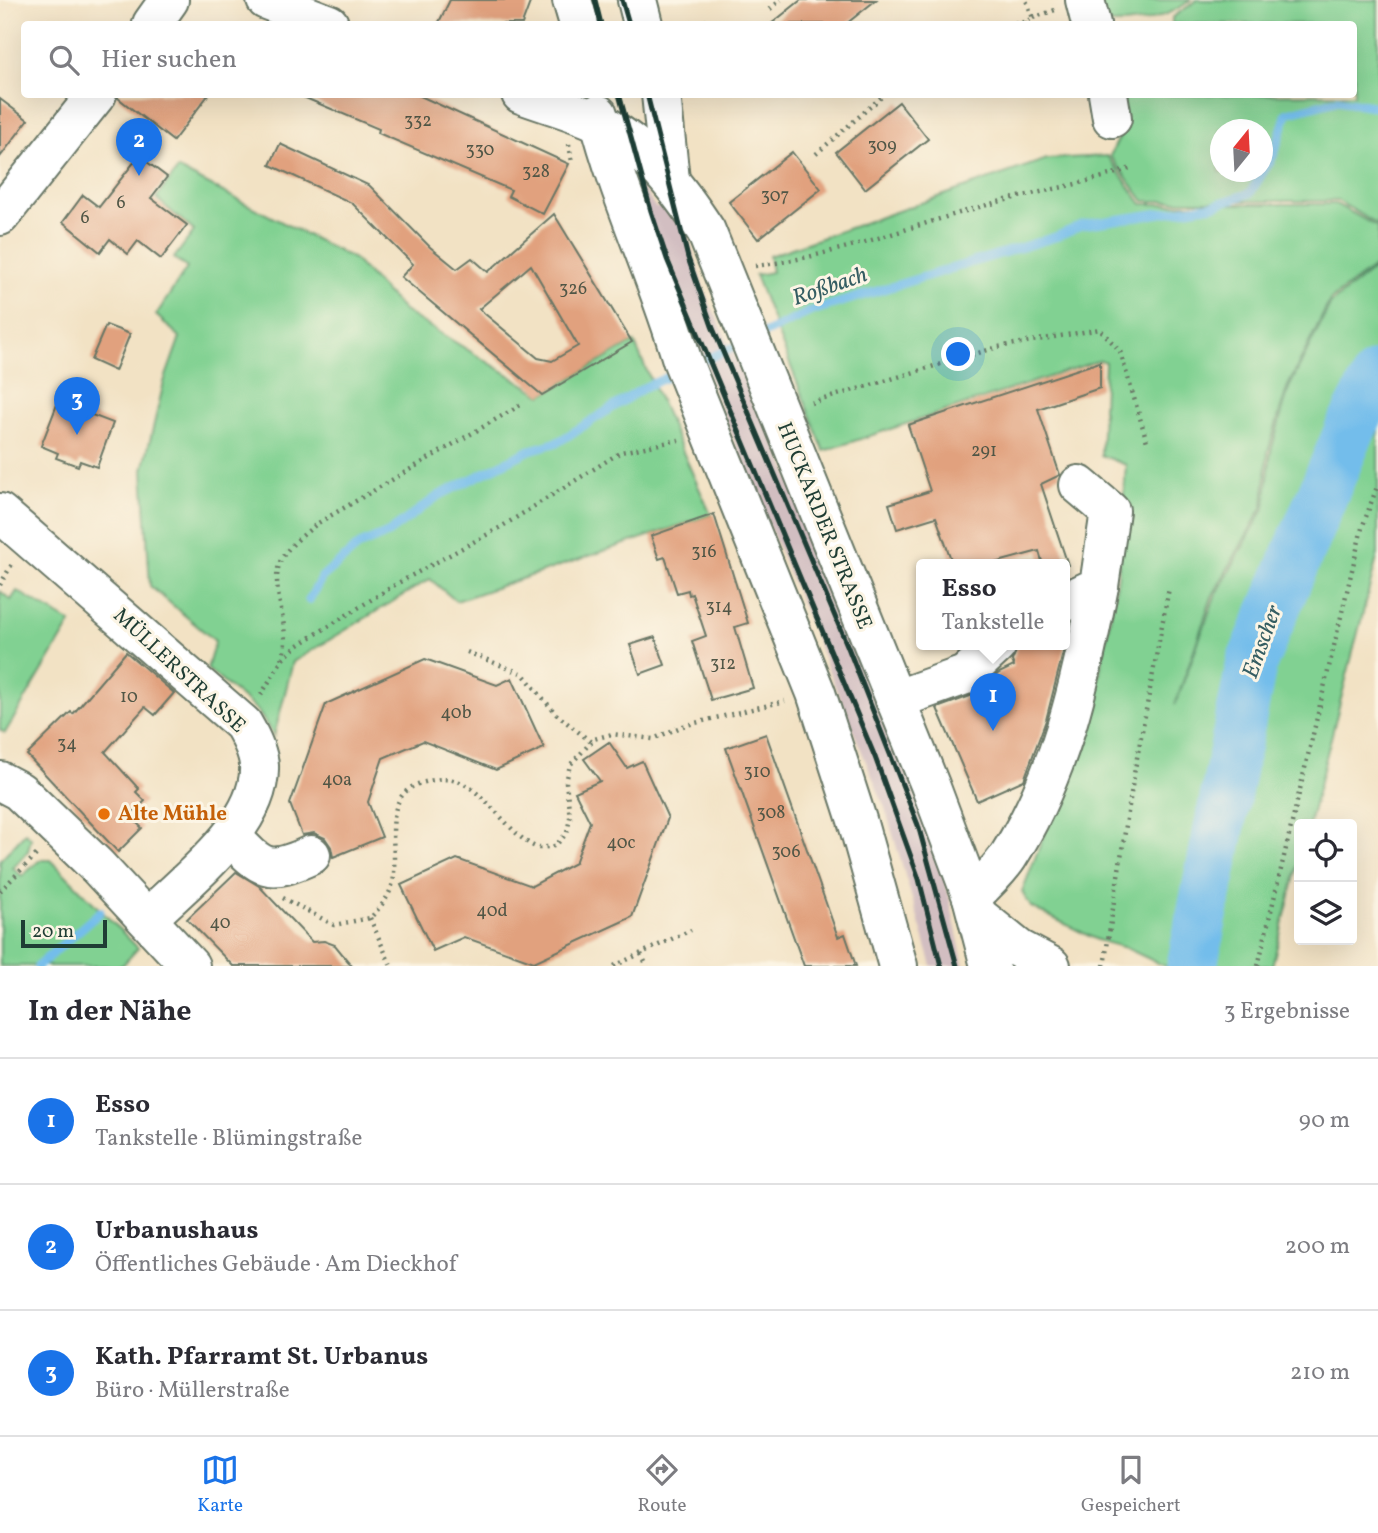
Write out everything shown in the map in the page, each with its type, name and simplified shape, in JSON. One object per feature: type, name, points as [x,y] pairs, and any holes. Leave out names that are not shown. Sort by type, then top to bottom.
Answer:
[{"type":"main road","points":[[154,21],[169,0]]},
{"type":"main road","points":[[266,0],[321,21]]},
{"type":"main road","points":[[572,0],[578,21]]},
{"type":"main road","points":[[637,0],[642,21]]},
{"type":"main road","points":[[1085,0],[1090,21]]},
{"type":"main road","points":[[0,216],[94,98]]},
{"type":"main road","name":"HUCKARDER STRASSE","points":[[541,98],[597,109],[670,180],[706,231],[895,700],[974,906],[990,966]]},
{"type":"main road","points":[[661,98],[670,180]]},
{"type":"main road","points":[[597,109],[696,393],[816,693],[857,820],[898,966]]},
{"type":"main road","points":[[1051,966],[1019,949],[974,906],[1006,859],[1046,788],[1080,687],[1110,511],[1079,485]]},
{"type":"main road","name":"MÜLLERSTRASSE","points":[[0,513],[243,724],[259,764],[251,799],[231,836],[147,919]]},
{"type":"main road","points":[[1070,600],[1099,586]]},
{"type":"main road","points":[[895,700],[965,675],[992,650]]},
{"type":"main road","points":[[0,781],[19,791],[61,830],[190,966]]},
{"type":"main road","points":[[231,836],[258,864],[271,868],[311,855]]},
{"type":"path","points":[[770,9],[780,0]]},
{"type":"path","points":[[1026,0],[1033,18],[1028,21]]},
{"type":"path","points":[[816,154],[880,98]]},
{"type":"path","points":[[723,270],[805,258],[1002,201],[1096,180],[1132,168]]},
{"type":"path","points":[[781,416],[825,397],[975,354],[1100,329],[1120,351],[1148,445]]},
{"type":"path","points":[[243,724],[282,660],[287,645],[279,582],[280,562],[296,541],[318,523],[524,403]]},
{"type":"path","points":[[282,660],[297,646],[398,583],[501,527],[621,452],[653,443],[715,436]]},
{"type":"path","points":[[1258,966],[1362,528],[1378,484]]},
{"type":"path","points":[[0,585],[18,554]]},
{"type":"path","points":[[1104,966],[1134,774],[1169,589]]},
{"type":"path","points":[[467,652],[523,674],[556,714],[591,742]]},
{"type":"path","points":[[273,891],[311,915],[334,925],[370,918],[390,893],[395,874],[391,833],[393,814],[409,788],[442,779],[458,781],[472,789],[522,837],[539,848],[555,846],[567,833],[570,818],[566,782],[570,765],[591,742],[612,734],[653,739],[683,726],[816,693]]},
{"type":"path","points":[[0,891],[61,830]]},
{"type":"path","points":[[370,918],[391,966]]},
{"type":"path","points":[[614,966],[691,930]]},
{"type":"path","points":[[641,954],[647,966]]},
{"type":"shaded area","points":[[635,177],[656,208],[669,205],[684,222],[705,292],[778,449],[929,821],[945,877],[964,966],[932,966],[885,808],[630,180]]},
{"type":"green space","points":[[1085,0],[1191,0],[1153,19],[1107,21]]},
{"type":"green space","points":[[1197,0],[1378,0],[1378,225],[1338,201],[1144,201],[1110,156],[1125,125],[1123,98],[1357,98],[1357,21],[1172,21],[1172,18]]},
{"type":"green space","points":[[1107,156],[1142,204],[1336,204],[1378,227],[1378,264],[1330,300],[1287,388],[1268,452],[1263,506],[1212,597],[1175,705],[1215,597],[1265,507],[1271,451],[1289,388],[1331,303],[1378,266],[1378,554],[1310,819],[1294,819],[1294,880],[1272,966],[1164,966],[1126,948],[1097,940],[1031,907],[1022,892],[1093,708],[1118,577],[1126,465],[1101,455],[1105,362],[1100,360],[824,451],[755,275],[772,272],[769,256],[1047,159]]},
{"type":"green space","points":[[178,169],[354,259],[404,311],[542,395],[634,342],[711,515],[456,601],[430,579],[293,662],[274,736],[257,710],[207,669],[215,641],[150,586],[143,470],[164,382],[180,337],[156,315],[187,268],[174,258],[194,231],[156,198]]},
{"type":"green space","points":[[0,591],[11,600],[17,591],[71,623],[5,733],[0,730]]},
{"type":"green space","points":[[25,833],[31,838],[28,851],[13,868],[22,876],[40,860],[51,860],[138,948],[122,966],[0,966],[0,860]]},
{"type":"building","points":[[450,0],[531,0],[523,21],[440,21]]},
{"type":"building","points":[[801,0],[876,0],[850,21],[775,21]]},
{"type":"building","points":[[118,98],[206,98],[173,141]]},
{"type":"building","points":[[305,98],[425,98],[569,164],[543,214],[508,196],[511,190],[378,133],[379,129]]},
{"type":"building","points":[[0,99],[28,120],[0,157]]},
{"type":"building","points":[[899,102],[928,139],[865,189],[836,152]]},
{"type":"building","points":[[280,144],[370,186],[430,247],[457,269],[472,258],[488,272],[554,214],[632,342],[542,395],[401,277],[413,264],[352,203],[270,165]],"holes":[[[531,265],[578,346],[552,361],[538,358],[479,309]]]},
{"type":"building","points":[[792,152],[821,189],[758,239],[729,202]]},
{"type":"building","points":[[139,156],[167,177],[151,198],[187,225],[161,259],[138,241],[128,254],[110,239],[100,252],[63,222],[83,195],[99,207]]},
{"type":"building","points":[[106,325],[130,334],[115,371],[91,360]]},
{"type":"building","points":[[1100,362],[1100,388],[1038,409],[1060,475],[1041,484],[1066,559],[1041,559],[1039,551],[1009,559],[951,559],[936,517],[897,529],[889,504],[930,491],[908,425]]},
{"type":"building","points":[[58,402],[113,423],[97,467],[80,461],[78,466],[56,458],[58,453],[41,446]]},
{"type":"building","points":[[714,514],[748,623],[735,627],[753,688],[711,700],[692,641],[706,636],[692,594],[689,595],[688,590],[677,593],[665,557],[659,559],[651,536]]},
{"type":"building","points":[[655,637],[665,665],[640,674],[630,645]]},
{"type":"building","points":[[1016,650],[1064,650],[1046,720],[1024,780],[977,801],[937,708],[973,695],[999,673],[1014,666],[1012,661]]},
{"type":"building","points":[[126,652],[174,693],[155,715],[145,707],[105,752],[139,789],[136,792],[145,801],[130,816],[142,828],[118,852],[27,755],[71,712],[73,714]]},
{"type":"building","points":[[425,659],[497,685],[512,678],[544,748],[496,770],[423,741],[383,758],[368,802],[382,837],[333,857],[325,838],[314,833],[302,835],[290,804],[326,704]]},
{"type":"building","points":[[766,734],[838,937],[845,934],[856,966],[804,966],[726,748]]},
{"type":"building","points":[[609,742],[627,768],[642,761],[668,818],[632,917],[534,962],[464,937],[433,951],[401,885],[457,859],[532,886],[575,863],[590,822],[575,792],[600,781],[584,759]]},
{"type":"building","points":[[236,872],[259,886],[312,942],[324,941],[335,945],[352,966],[233,966],[187,919]]},
{"type":"waterway","name":"Roßbach","points":[[757,337],[812,311],[1055,237],[1082,225],[1214,205],[1250,193],[1273,156],[1287,113],[1337,100],[1378,107]]},
{"type":"waterway","name":"Roßbach","points":[[693,365],[741,344]]},
{"type":"waterway","name":"Roßbach","points":[[309,600],[322,577],[360,545],[388,533],[438,496],[530,450],[558,442],[645,387],[677,373]]},
{"type":"waterway","name":"Emscher","points":[[1192,966],[1252,662],[1350,430],[1378,376]]},
{"type":"waterway","name":"Roßbach","points":[[38,966],[100,912]]},
{"type":"railway","points":[[595,0],[600,21]]},
{"type":"railway","points":[[622,0],[628,21]]},
{"type":"railway","points":[[620,98],[667,259],[875,757],[919,879],[941,966]]},
{"type":"railway","points":[[648,98],[688,258],[712,326],[847,645],[918,825],[957,966]]},
{"type":"place","name":"Urbanushaus","points":[[139,176]]},
{"type":"place","name":"Kath. Pfarramt St. Urbanus","points":[[77,435]]},
{"type":"place","name":"Esso","points":[[993,731]]},
{"type":"place","name":"Alte Mühle","points":[[104,814]]}]
